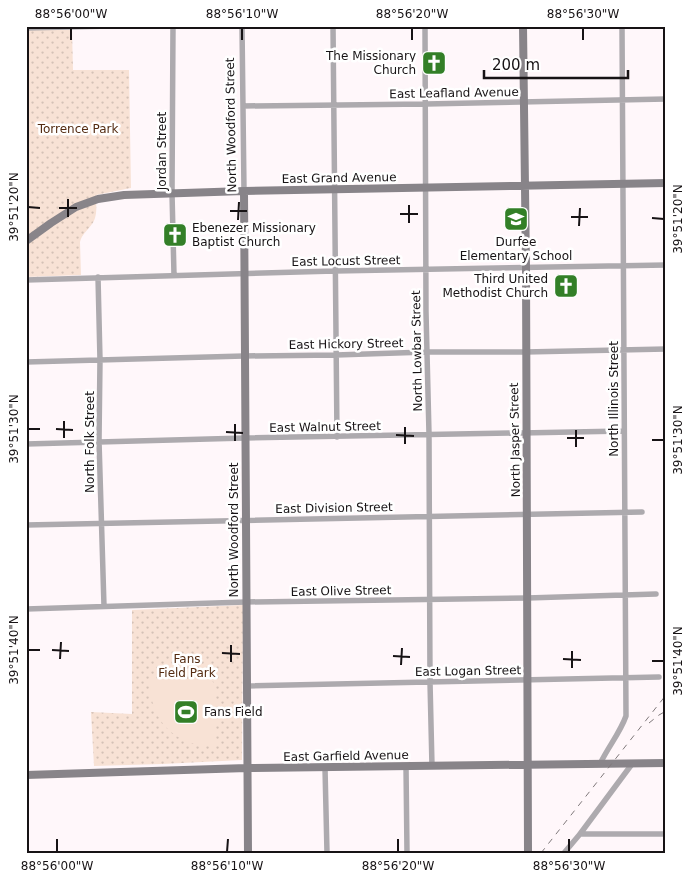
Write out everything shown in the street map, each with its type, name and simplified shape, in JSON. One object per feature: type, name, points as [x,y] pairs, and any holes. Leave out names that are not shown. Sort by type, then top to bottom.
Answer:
[{"type":"street","points":[[26,28],[111,26]]},
{"type":"street","name":"Jordan Street","points":[[172,26],[174,276]]},
{"type":"street","name":"North Woodford Street","points":[[242,26],[248,853]]},
{"type":"street","points":[[333,26],[337,437]]},
{"type":"street","name":"North Lowbar Street","points":[[425,26],[432,766]]},
{"type":"street","name":"North Jasper Street","points":[[524,26],[528,853]]},
{"type":"street","name":"North Illinois Street","points":[[600,764],[606,750],[622,727],[626,716],[622,26]]},
{"type":"street","name":"East Leafland Avenue","points":[[243,106],[666,99]]},
{"type":"street","name":"East Grand Avenue","points":[[26,241],[50,222],[76,207],[98,199],[124,195],[666,183]]},
{"type":"street","name":"East Locust Street","points":[[26,280],[427,269],[666,265]]},
{"type":"street","name":"North Folk Street","points":[[98,277],[99,442],[104,606]]},
{"type":"street","name":"East Hickory Street","points":[[26,362],[427,352],[666,349]]},
{"type":"street","name":"East Walnut Street","points":[[26,444],[624,431]]},
{"type":"street","name":"East Division Street","points":[[26,525],[642,512]]},
{"type":"street","name":"East Olive Street","points":[[26,609],[246,602],[656,594]]},
{"type":"street","name":"East Logan Street","points":[[247,686],[659,678]]},
{"type":"street","points":[[564,853],[632,764]]},
{"type":"street","name":"East Garfield Avenue","points":[[26,775],[247,768],[666,764]]},
{"type":"street","points":[[406,766],[407,853]]},
{"type":"street","points":[[325,768],[327,853]]},
{"type":"street","points":[[580,834],[666,834]]},
{"type":"green space","name":"Torrence Park","points":[[26,30],[72,30],[73,70],[129,70],[131,188],[96,195],[95,218],[80,242],[81,275],[26,277]]},
{"type":"green space","name":"Fans Field Park","points":[[243,605],[242,760],[94,766],[91,712],[132,714],[132,610]]},
{"type":"green space","name":"Fans Field","points":[[150,681],[212,681],[216,685],[216,746],[189,742],[177,737],[168,729],[154,708]]},
{"type":"railway","points":[[541,853],[666,695]]},
{"type":"railway","points":[[649,723],[666,711]]},
{"type":"place","name":"The Missionary Church","points":[[434,63]]},
{"type":"place","name":"Durfee Elementary School","points":[[516,219]]},
{"type":"place","name":"Ebenezer Missionary Baptist Church","points":[[175,235]]},
{"type":"place","name":"Third United Methodist Church","points":[[566,286]]},
{"type":"place","name":"Fans Field","points":[[186,712]]}]
